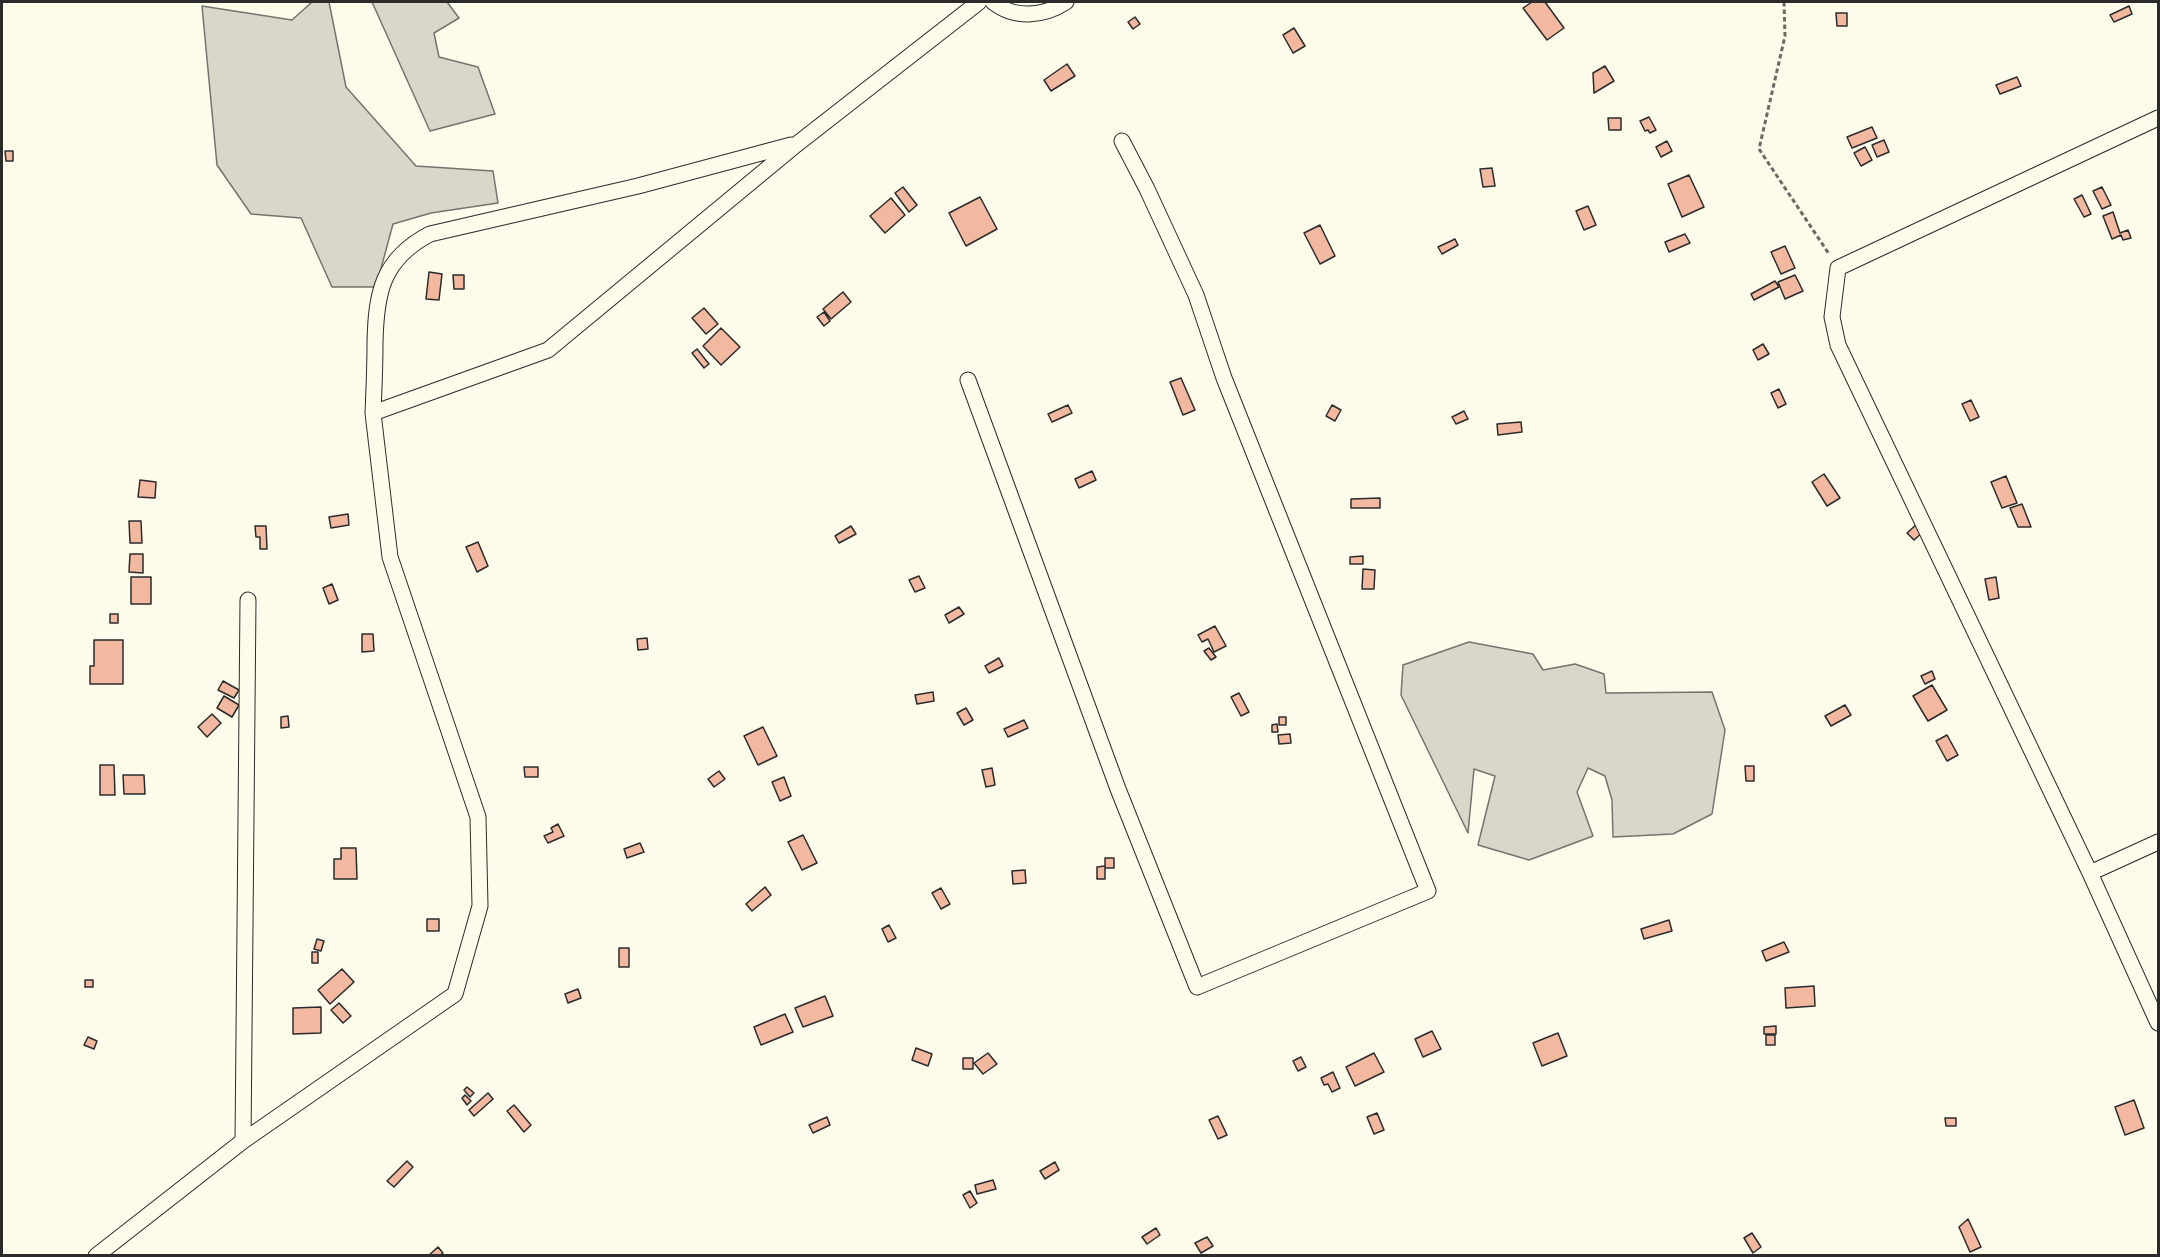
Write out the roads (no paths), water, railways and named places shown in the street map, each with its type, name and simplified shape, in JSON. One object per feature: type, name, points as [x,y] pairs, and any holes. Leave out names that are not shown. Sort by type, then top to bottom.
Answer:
[{"type":"street","points":[[373,413],[548,351],[797,144],[979,2]]},
{"type":"street","points":[[993,2],[1010,12],[1027,15],[1042,13],[1066,2]]},
{"type":"street","points":[[2158,118],[1838,268],[1832,318],[1838,345],[2090,873],[2158,1023]]},
{"type":"street","points":[[968,380],[1118,789],[1197,987],[1428,891],[1224,378],[1196,295],[1122,141]]},
{"type":"street","points":[[96,1256],[243,1141],[455,994],[480,906],[478,817],[390,557],[373,413],[376,310],[379,293],[387,273],[407,248],[430,234],[638,186],[797,144]]},
{"type":"street","points":[[243,1141],[248,600]]},
{"type":"street","points":[[2090,873],[2158,842]]}]
